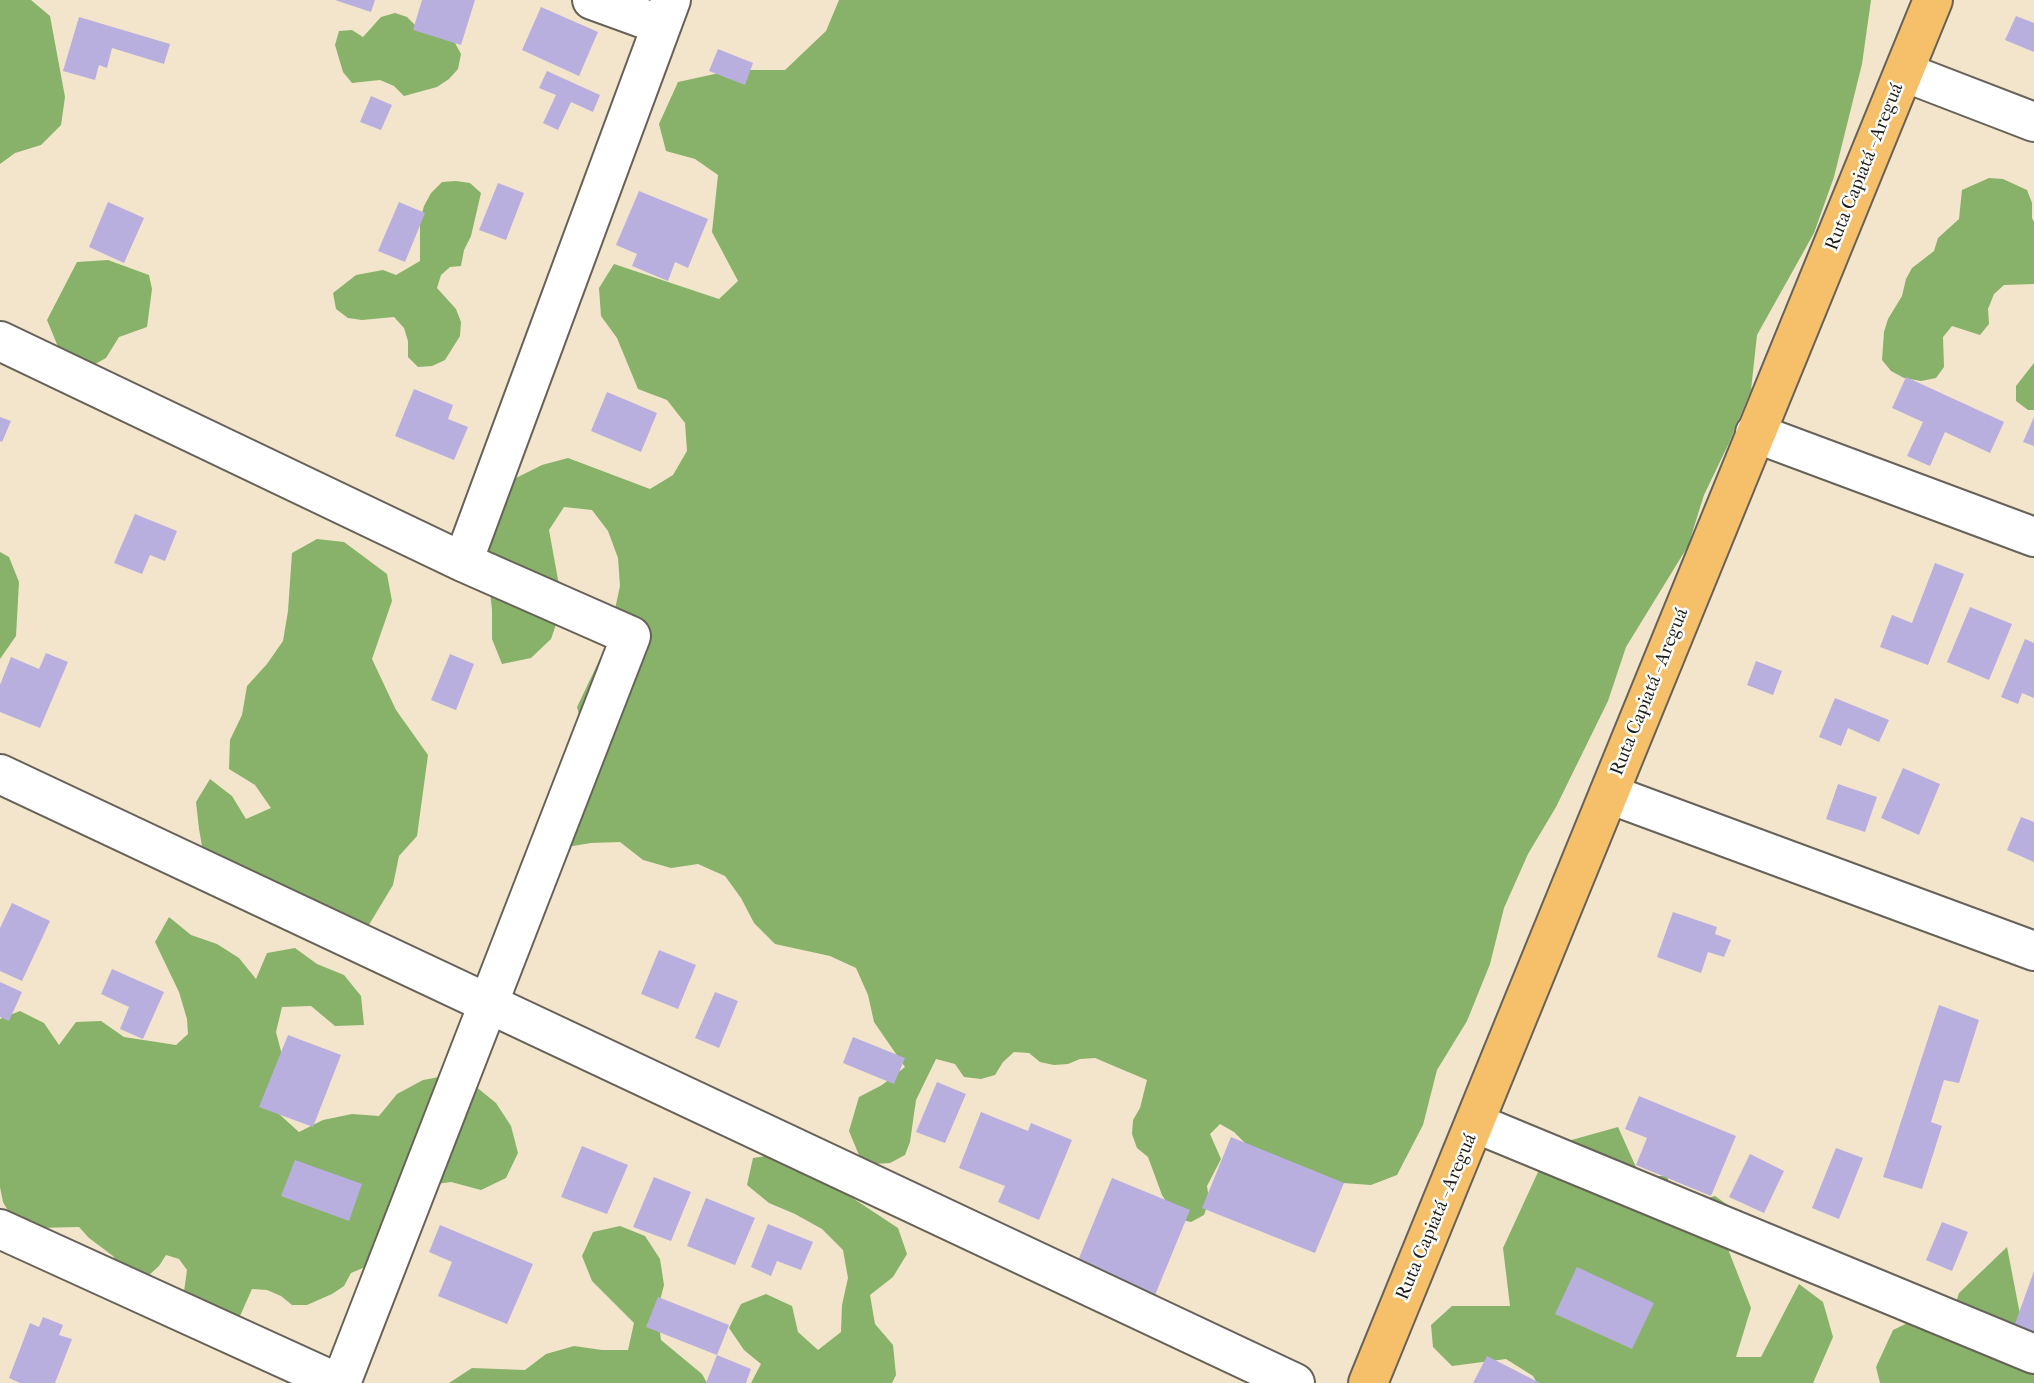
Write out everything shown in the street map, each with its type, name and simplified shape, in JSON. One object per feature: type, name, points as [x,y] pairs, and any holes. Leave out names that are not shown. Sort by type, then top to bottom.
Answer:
[{"type":"main road","name":"Ruta Capiatá - Areguá","points":[[1367,1383],[1933,0]]},
{"type":"street","points":[[463,562],[666,13],[592,0]]},
{"type":"street","points":[[1904,72],[2034,122]]},
{"type":"street","points":[[0,341],[463,562],[631,636],[340,1383],[0,1228]]},
{"type":"street","points":[[1755,433],[2034,537]]},
{"type":"street","points":[[0,774],[1295,1383]]},
{"type":"street","points":[[1609,794],[2034,951]]},
{"type":"street","points":[[1475,1124],[2034,1354]]},
{"type":"green space","points":[[0,0],[31,0],[50,16],[65,97],[61,125],[41,145],[15,153],[0,164]]},
{"type":"green space","points":[[839,0],[1871,0],[1862,64],[1834,177],[1814,233],[1757,335],[1751,390],[1704,495],[1688,546],[1626,647],[1608,701],[1556,807],[1528,854],[1504,908],[1490,964],[1467,1021],[1437,1070],[1423,1125],[1397,1175],[1371,1185],[1343,1183],[1246,1144],[1234,1132],[1220,1124],[1210,1134],[1221,1159],[1207,1186],[1209,1200],[1204,1215],[1191,1222],[1177,1219],[1162,1195],[1148,1157],[1137,1148],[1132,1134],[1133,1120],[1140,1108],[1147,1080],[1095,1058],[1054,1065],[1040,1062],[1029,1053],[1014,1052],[1003,1062],[995,1075],[981,1079],[964,1077],[955,1064],[936,1059],[916,1100],[910,1142],[905,1155],[890,1163],[875,1164],[861,1160],[849,1131],[859,1097],[882,1085],[905,1067],[874,1022],[868,995],[856,968],[830,956],[775,944],[754,923],[725,876],[698,864],[671,868],[643,860],[620,842],[561,848],[589,752],[577,707],[608,642],[620,586],[618,558],[608,531],[592,510],[564,507],[549,530],[559,585],[560,613],[551,639],[531,658],[502,664],[492,639],[489,582],[489,555],[496,498],[516,478],[542,465],[568,458],[650,489],[673,475],[687,451],[685,423],[667,400],[638,389],[617,338],[601,316],[599,288],[614,264],[719,299],[738,281],[712,232],[718,175],[695,159],[666,151],[659,124],[678,82],[733,70],[785,70],[826,31]]},
{"type":"green space","points":[[395,13],[407,17],[417,27],[454,41],[461,54],[458,69],[449,79],[437,87],[404,96],[394,86],[380,80],[352,83],[343,72],[335,45],[339,31],[352,30],[363,37],[381,17]]},
{"type":"green space","points":[[1989,178],[2003,179],[2027,190],[2032,203],[2034,222],[2034,284],[2004,285],[1994,294],[1988,309],[1989,324],[1980,335],[1952,326],[1943,337],[1944,367],[1936,378],[1921,381],[1904,378],[1891,371],[1882,360],[1888,319],[1902,296],[1912,268],[1934,251],[1938,238],[1959,219],[1962,190]]},
{"type":"green space","points":[[442,182],[470,183],[481,193],[461,266],[450,267],[441,275],[437,288],[456,309],[461,322],[460,336],[445,360],[432,366],[418,367],[408,357],[408,341],[404,328],[394,317],[362,320],[348,318],[336,309],[333,293],[356,275],[383,270],[396,275],[420,261],[420,220],[424,206],[431,193]]},
{"type":"green space","points":[[108,260],[149,275],[152,289],[147,327],[119,337],[106,358],[88,368],[68,371],[47,320],[77,262]]},
{"type":"green space","points":[[2034,363],[2034,410],[2028,410],[2016,401],[2016,386]]},
{"type":"green space","points":[[317,539],[344,542],[387,574],[392,601],[372,659],[396,710],[428,755],[417,836],[399,856],[393,885],[364,933],[204,857],[199,829],[196,802],[210,779],[232,796],[246,819],[271,808],[255,785],[229,769],[230,740],[242,715],[247,686],[283,641],[292,553]]},
{"type":"green space","points":[[0,552],[9,557],[19,582],[16,636],[0,659]]},
{"type":"green space","points":[[169,917],[191,935],[217,944],[239,958],[256,979],[267,953],[295,948],[317,964],[344,975],[361,996],[364,1025],[335,1026],[311,1006],[282,1007],[276,1032],[283,1059],[279,1114],[299,1132],[323,1120],[352,1114],[379,1116],[397,1094],[423,1080],[450,1075],[475,1086],[496,1103],[511,1126],[518,1153],[506,1178],[481,1190],[451,1182],[422,1186],[377,1262],[351,1273],[344,1286],[307,1305],[292,1305],[267,1290],[252,1289],[240,1316],[229,1323],[183,1299],[187,1270],[179,1259],[166,1255],[148,1276],[121,1267],[113,1256],[79,1227],[36,1228],[11,1216],[3,1202],[0,1187],[0,1019],[20,1011],[44,1023],[59,1045],[76,1022],[101,1021],[124,1037],[176,1045],[188,1034],[187,1019],[179,992],[155,942]]},
{"type":"green space","points":[[1618,1127],[1640,1176],[1668,1176],[1669,1209],[1715,1196],[1735,1210],[1724,1239],[1751,1308],[1736,1357],[1761,1357],[1799,1284],[1823,1302],[1833,1337],[1813,1383],[1537,1383],[1533,1376],[1506,1359],[1452,1366],[1433,1347],[1431,1325],[1452,1306],[1510,1306],[1503,1248],[1550,1146]]},
{"type":"green space","points":[[779,1154],[829,1178],[851,1197],[898,1228],[907,1254],[893,1277],[870,1295],[875,1324],[893,1345],[896,1375],[892,1383],[751,1383],[761,1364],[744,1350],[729,1328],[741,1304],[766,1294],[792,1306],[798,1332],[818,1350],[841,1332],[842,1305],[848,1278],[843,1250],[822,1229],[769,1203],[747,1185],[753,1158]]},
{"type":"green space","points":[[620,1226],[645,1236],[660,1259],[664,1285],[657,1312],[661,1340],[702,1374],[707,1383],[449,1383],[472,1368],[525,1370],[546,1354],[574,1346],[628,1350],[634,1323],[592,1281],[582,1256],[593,1232]]},
{"type":"green space","points":[[2007,1247],[2024,1335],[2034,1337],[2034,1383],[1880,1383],[1876,1367],[1893,1330],[1918,1318],[1947,1332],[1959,1293]]},
{"type":"building","points":[[335,0],[375,0],[371,12]]},
{"type":"building","points":[[422,0],[475,0],[461,45],[413,30]]},
{"type":"building","points":[[541,7],[598,32],[579,76],[522,50]]},
{"type":"building","points":[[2016,16],[2034,23],[2034,52],[2005,40]]},
{"type":"building","points":[[79,17],[170,44],[164,64],[112,48],[107,68],[99,65],[95,80],[63,71]]},
{"type":"building","points":[[718,49],[753,63],[745,85],[709,71]]},
{"type":"building","points":[[547,71],[600,95],[593,112],[571,102],[558,130],[543,123],[556,95],[539,88]]},
{"type":"building","points":[[371,96],[392,105],[381,130],[360,122]]},
{"type":"building","points":[[498,183],[524,193],[506,240],[479,230]]},
{"type":"building","points":[[639,191],[708,219],[688,268],[675,262],[668,281],[632,266],[637,254],[616,245]]},
{"type":"building","points":[[108,202],[144,218],[124,263],[89,247]]},
{"type":"building","points":[[399,202],[425,213],[405,262],[378,251]]},
{"type":"building","points":[[1906,377],[2004,422],[1990,453],[1945,432],[1930,466],[1907,456],[1923,422],[1892,408]]},
{"type":"building","points":[[414,389],[453,405],[448,419],[468,427],[454,460],[395,436]]},
{"type":"building","points":[[607,392],[657,413],[641,452],[591,431]]},
{"type":"building","points":[[0,417],[11,421],[2,442],[0,441]]},
{"type":"building","points":[[2034,417],[2034,446],[2023,442]]},
{"type":"building","points":[[135,514],[177,531],[165,561],[150,555],[142,574],[114,563]]},
{"type":"building","points":[[1935,563],[1964,574],[1928,665],[1880,647],[1892,615],[1912,623]]},
{"type":"building","points":[[1970,607],[2012,624],[1989,680],[1947,662]]},
{"type":"building","points":[[2025,639],[2034,643],[2034,698],[2022,693],[2018,704],[2001,697]]},
{"type":"building","points":[[46,653],[68,662],[40,728],[0,712],[0,685],[11,657],[39,669]]},
{"type":"building","points":[[450,654],[474,664],[456,710],[431,700]]},
{"type":"building","points":[[1756,661],[1782,671],[1773,695],[1747,685]]},
{"type":"building","points":[[1835,698],[1889,720],[1879,742],[1848,728],[1841,746],[1819,737]]},
{"type":"building","points":[[1903,768],[1940,784],[1919,835],[1881,818]]},
{"type":"building","points":[[1838,784],[1877,797],[1865,832],[1826,819]]},
{"type":"building","points":[[2021,817],[2034,822],[2034,862],[2007,850]]},
{"type":"building","points":[[12,903],[50,921],[22,981],[0,971],[0,928]]},
{"type":"building","points":[[1673,912],[1717,927],[1715,934],[1731,940],[1724,957],[1708,952],[1701,973],[1657,957]]},
{"type":"building","points":[[659,950],[696,965],[678,1009],[641,994]]},
{"type":"building","points":[[112,969],[164,992],[143,1039],[120,1029],[129,1007],[101,994]]},
{"type":"building","points":[[0,982],[22,992],[9,1021],[0,1017]]},
{"type":"building","points":[[715,992],[738,1001],[719,1048],[695,1038]]},
{"type":"building","points":[[1939,1005],[1979,1020],[1959,1083],[1944,1080],[1931,1122],[1942,1126],[1922,1189],[1883,1177]]},
{"type":"building","points":[[288,1035],[341,1055],[313,1127],[259,1107]]},
{"type":"building","points":[[853,1037],[905,1058],[894,1084],[843,1063]]},
{"type":"building","points":[[937,1082],[966,1094],[945,1143],[916,1132]]},
{"type":"building","points":[[1639,1096],[1736,1136],[1711,1196],[1636,1165],[1647,1138],[1625,1129]]},
{"type":"building","points":[[981,1112],[1028,1131],[1031,1123],[1072,1140],[1039,1220],[998,1202],[1005,1186],[959,1168]]},
{"type":"building","points":[[1231,1137],[1344,1183],[1315,1253],[1202,1208]]},
{"type":"building","points":[[582,1146],[628,1165],[607,1214],[561,1197]]},
{"type":"building","points":[[1836,1148],[1863,1158],[1839,1219],[1812,1208]]},
{"type":"building","points":[[1750,1154],[1784,1171],[1764,1213],[1729,1197]]},
{"type":"building","points":[[295,1160],[362,1184],[349,1221],[281,1196]]},
{"type":"building","points":[[654,1177],[691,1192],[671,1241],[633,1227]]},
{"type":"building","points":[[1112,1178],[1190,1210],[1155,1295],[1077,1263]]},
{"type":"building","points":[[706,1198],[755,1218],[735,1265],[687,1246]]},
{"type":"building","points":[[1942,1222],[1968,1232],[1952,1271],[1926,1260]]},
{"type":"building","points":[[768,1224],[813,1242],[801,1270],[777,1261],[771,1276],[751,1267]]},
{"type":"building","points":[[440,1225],[533,1264],[507,1324],[438,1296],[452,1262],[429,1252]]},
{"type":"building","points":[[1577,1267],[1654,1303],[1632,1349],[1555,1314]]},
{"type":"building","points":[[2034,1271],[2034,1343],[2011,1335]]},
{"type":"building","points":[[658,1297],[729,1325],[717,1355],[646,1327]]},
{"type":"building","points":[[43,1317],[63,1325],[59,1335],[72,1339],[55,1383],[20,1383],[9,1378],[30,1323],[39,1327]]},
{"type":"building","points":[[717,1355],[751,1369],[746,1383],[706,1383]]},
{"type":"building","points":[[1487,1356],[1540,1383],[1473,1383]]}]
